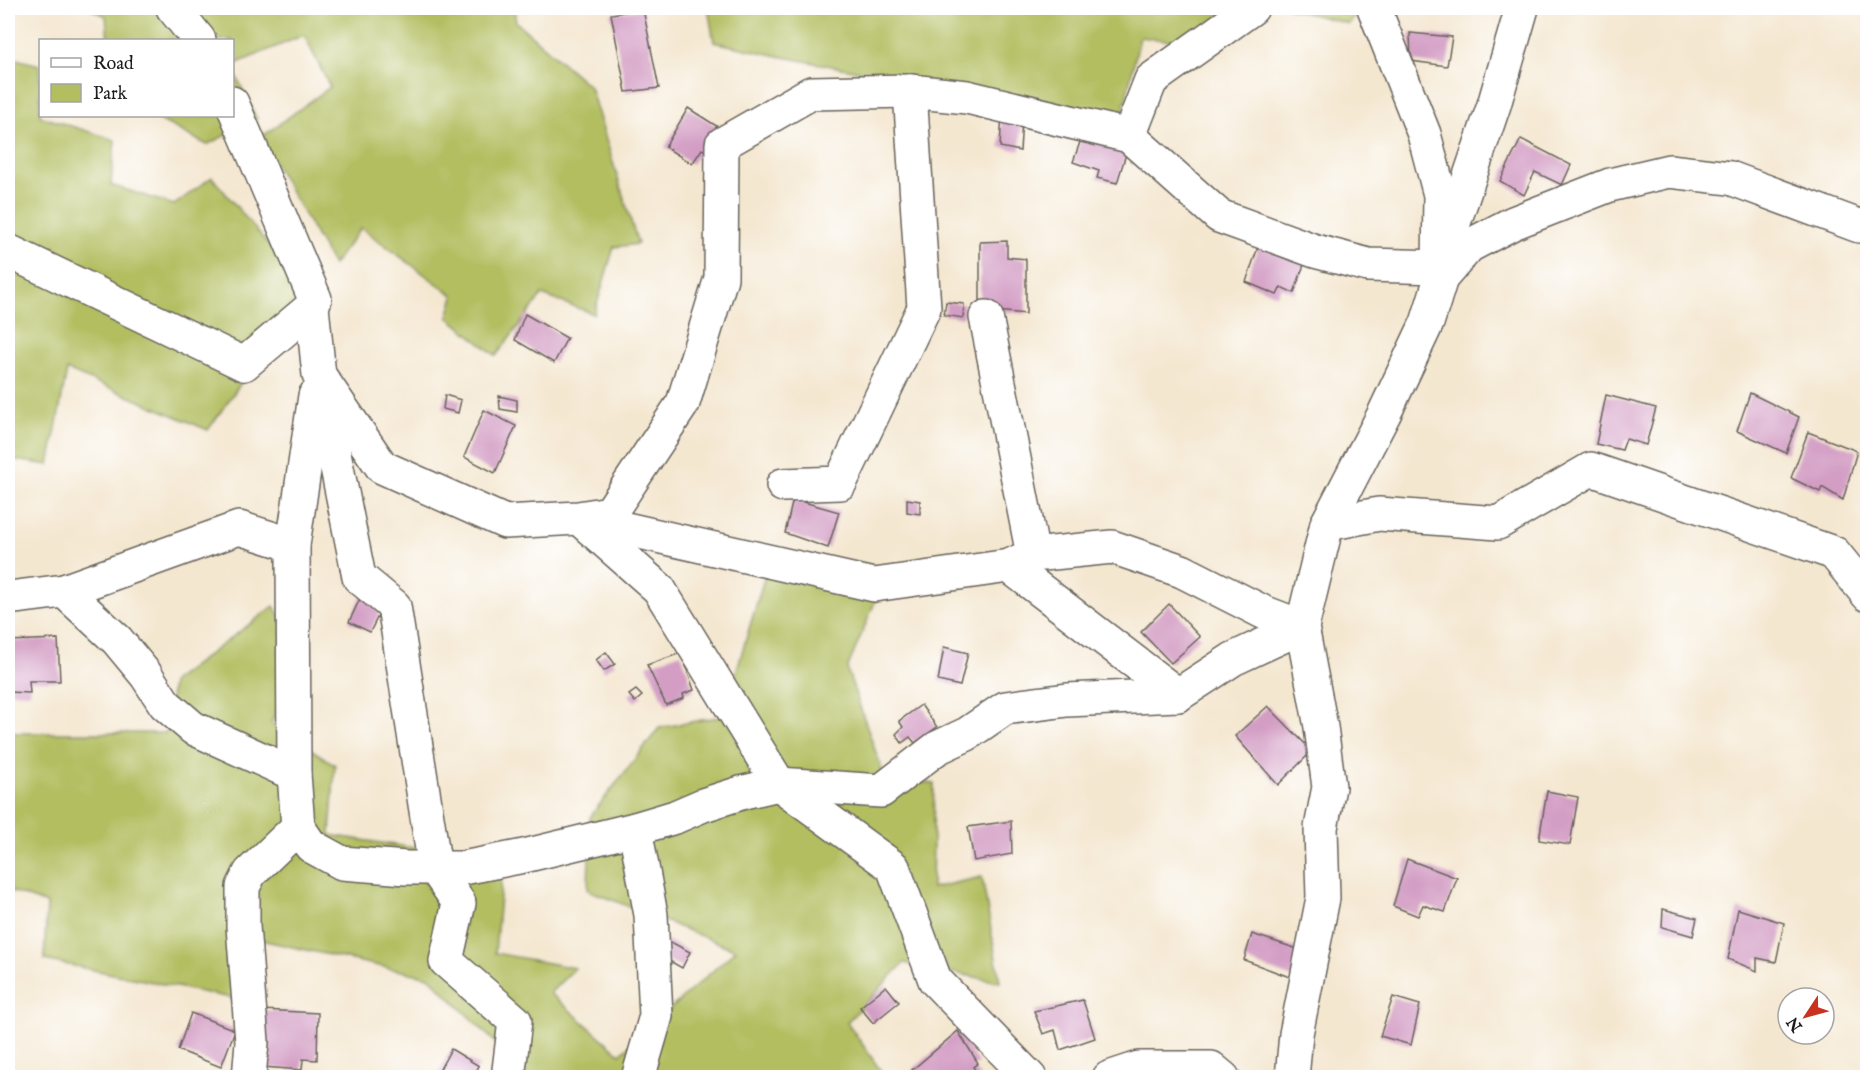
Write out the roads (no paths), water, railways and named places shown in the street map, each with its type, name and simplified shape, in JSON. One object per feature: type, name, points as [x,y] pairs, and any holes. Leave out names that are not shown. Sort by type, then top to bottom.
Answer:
[{"type":"street","points":[[172,8],[198,39]]},
{"type":"street","points":[[1129,136],[1151,80],[1252,8]]},
{"type":"street","points":[[1374,8],[1424,134],[1440,195],[1440,272]]},
{"type":"street","points":[[1292,1077],[1296,1034],[1323,898],[1321,828],[1329,787],[1321,727],[1302,627],[1327,524],[1427,323],[1440,272],[1494,105],[1522,8]]},
{"type":"street","points":[[783,485],[840,483],[924,308],[910,91]]},
{"type":"street","points":[[319,375],[382,467],[506,522],[578,518],[610,513],[682,403],[721,278],[722,144],[811,93],[910,91],[967,97],[1129,136],[1220,216],[1315,251],[1368,265],[1440,272],[1468,246],[1513,223],[1610,185],[1670,171],[1730,178],[1859,226],[1868,225]]},
{"type":"street","points":[[234,108],[315,299],[312,307],[319,375],[359,577],[394,606],[435,868],[459,903],[446,961],[515,1021],[508,1077]]},
{"type":"street","points":[[8,251],[244,364],[312,307]]},
{"type":"street","points":[[986,317],[1021,560],[1178,695]]},
{"type":"street","points":[[319,375],[293,545],[294,774],[298,827],[311,846],[342,862],[406,868],[463,867],[524,856],[635,829],[744,792],[779,784],[881,792],[937,748],[967,734],[1005,708],[1067,700],[1178,695],[1233,659],[1302,627]]},
{"type":"street","points":[[1327,524],[1379,514],[1498,523],[1591,469],[1834,553],[1868,595]]},
{"type":"street","points":[[578,518],[874,585],[1112,547],[1182,571],[1263,612],[1302,627]]},
{"type":"street","points":[[578,518],[659,589],[779,784],[894,867],[935,980],[1030,1077]]},
{"type":"street","points":[[8,598],[64,591],[239,528],[293,545]]},
{"type":"street","points":[[64,591],[117,640],[146,675],[165,704],[192,728],[294,774]]},
{"type":"street","points":[[249,1077],[252,1042],[243,926],[243,887],[250,873],[298,827]]},
{"type":"street","points":[[635,829],[651,915],[656,1016],[638,1077]]},
{"type":"street","points":[[1109,1077],[1139,1068],[1211,1068],[1223,1077]]}]
